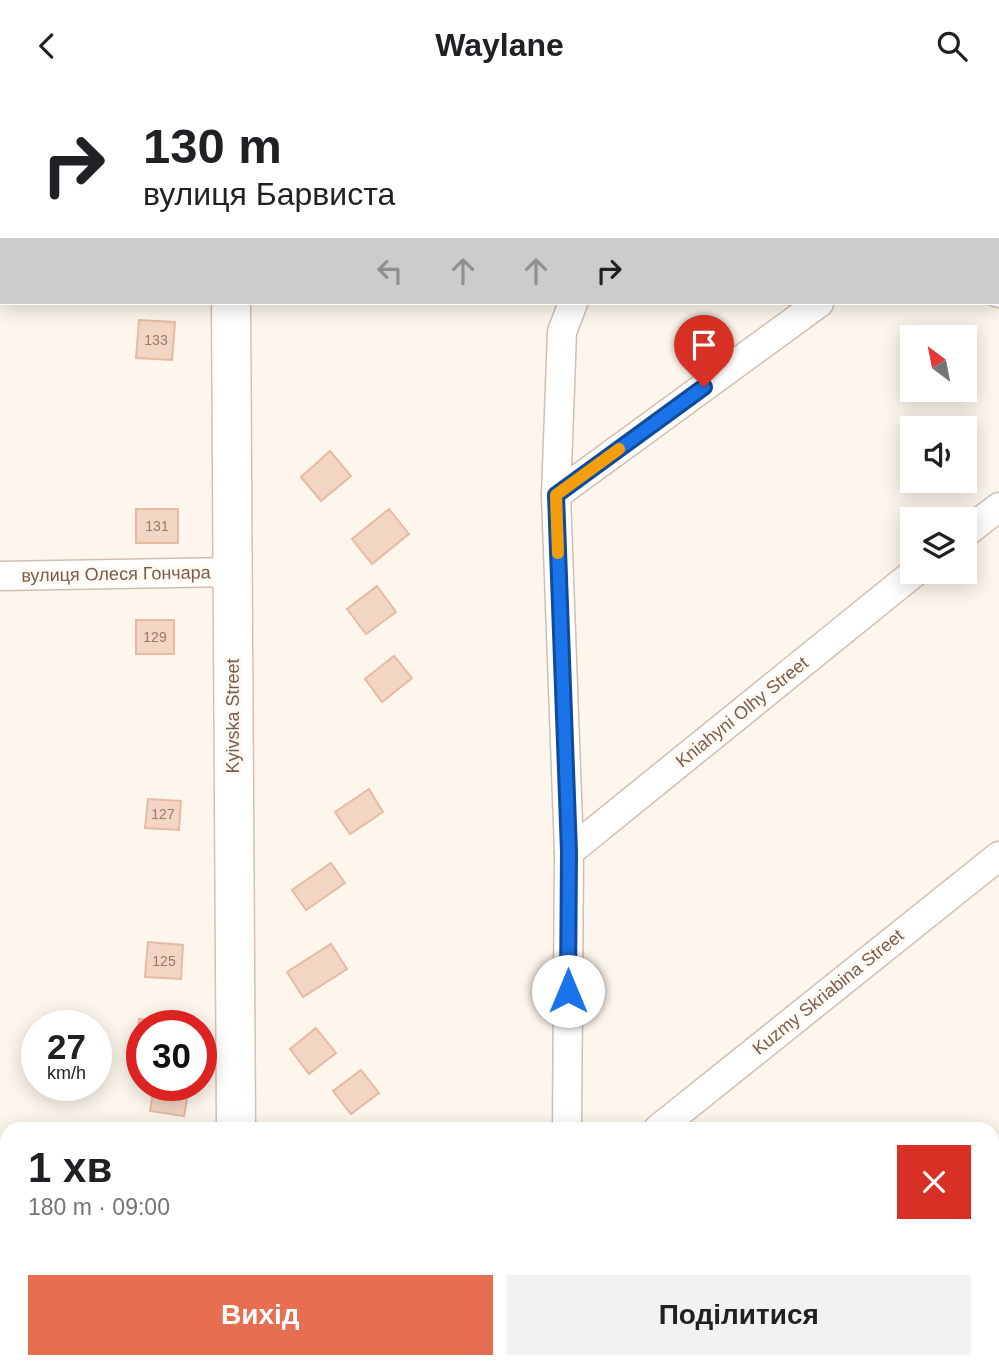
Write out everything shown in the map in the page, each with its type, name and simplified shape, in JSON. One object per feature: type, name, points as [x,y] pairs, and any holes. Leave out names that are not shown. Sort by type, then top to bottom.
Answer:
[{"type":"main road","name":"Kyivska Street","points":[[231,305],[236,1122]]},
{"type":"street","points":[[567,1122],[569,852],[556,495],[562,332],[572,305]]},
{"type":"street","points":[[556,495],[816,305]]},
{"type":"street","points":[[977,524],[999,507]]},
{"type":"street","name":"вулиця Олеся Гончара","points":[[0,576],[232,572]]},
{"type":"street","name":"Kniahyni Olhy Street","points":[[569,852],[900,584]]},
{"type":"street","name":"Kuzmy Skriabina Street","points":[[667,1122],[999,856]]},
{"type":"building","points":[[139,320],[175,322],[172,360],[136,358]]},
{"type":"building","points":[[330,451],[351,476],[321,501],[301,477]]},
{"type":"building","points":[[136,509],[178,509],[178,543],[136,543]]},
{"type":"building","points":[[389,509],[409,534],[372,564],[352,539]]},
{"type":"building","points":[[377,586],[396,612],[366,634],[347,609]]},
{"type":"building","points":[[136,620],[174,620],[174,654],[136,654]]},
{"type":"building","points":[[394,656],[412,678],[382,702],[365,679]]},
{"type":"building","points":[[369,789],[383,812],[350,834],[335,812]]},
{"type":"building","points":[[148,799],[181,801],[179,830],[145,828]]},
{"type":"building","points":[[331,863],[345,883],[306,910],[292,890]]},
{"type":"building","points":[[148,942],[183,945],[181,979],[145,977]]},
{"type":"building","points":[[331,944],[347,969],[303,997],[287,972]]},
{"type":"building","points":[[316,1028],[336,1053],[309,1074],[290,1049]]},
{"type":"building","points":[[361,1070],[379,1093],[351,1114],[333,1091]]},
{"type":"building","points":[[152,1101],[187,1101],[184,1116],[150,1111]]},
{"type":"slow traffic","points":[[558,553],[556,495],[619,449]]},
{"type":"route","points":[[568,991],[569,852],[556,495],[704,387]]}]
